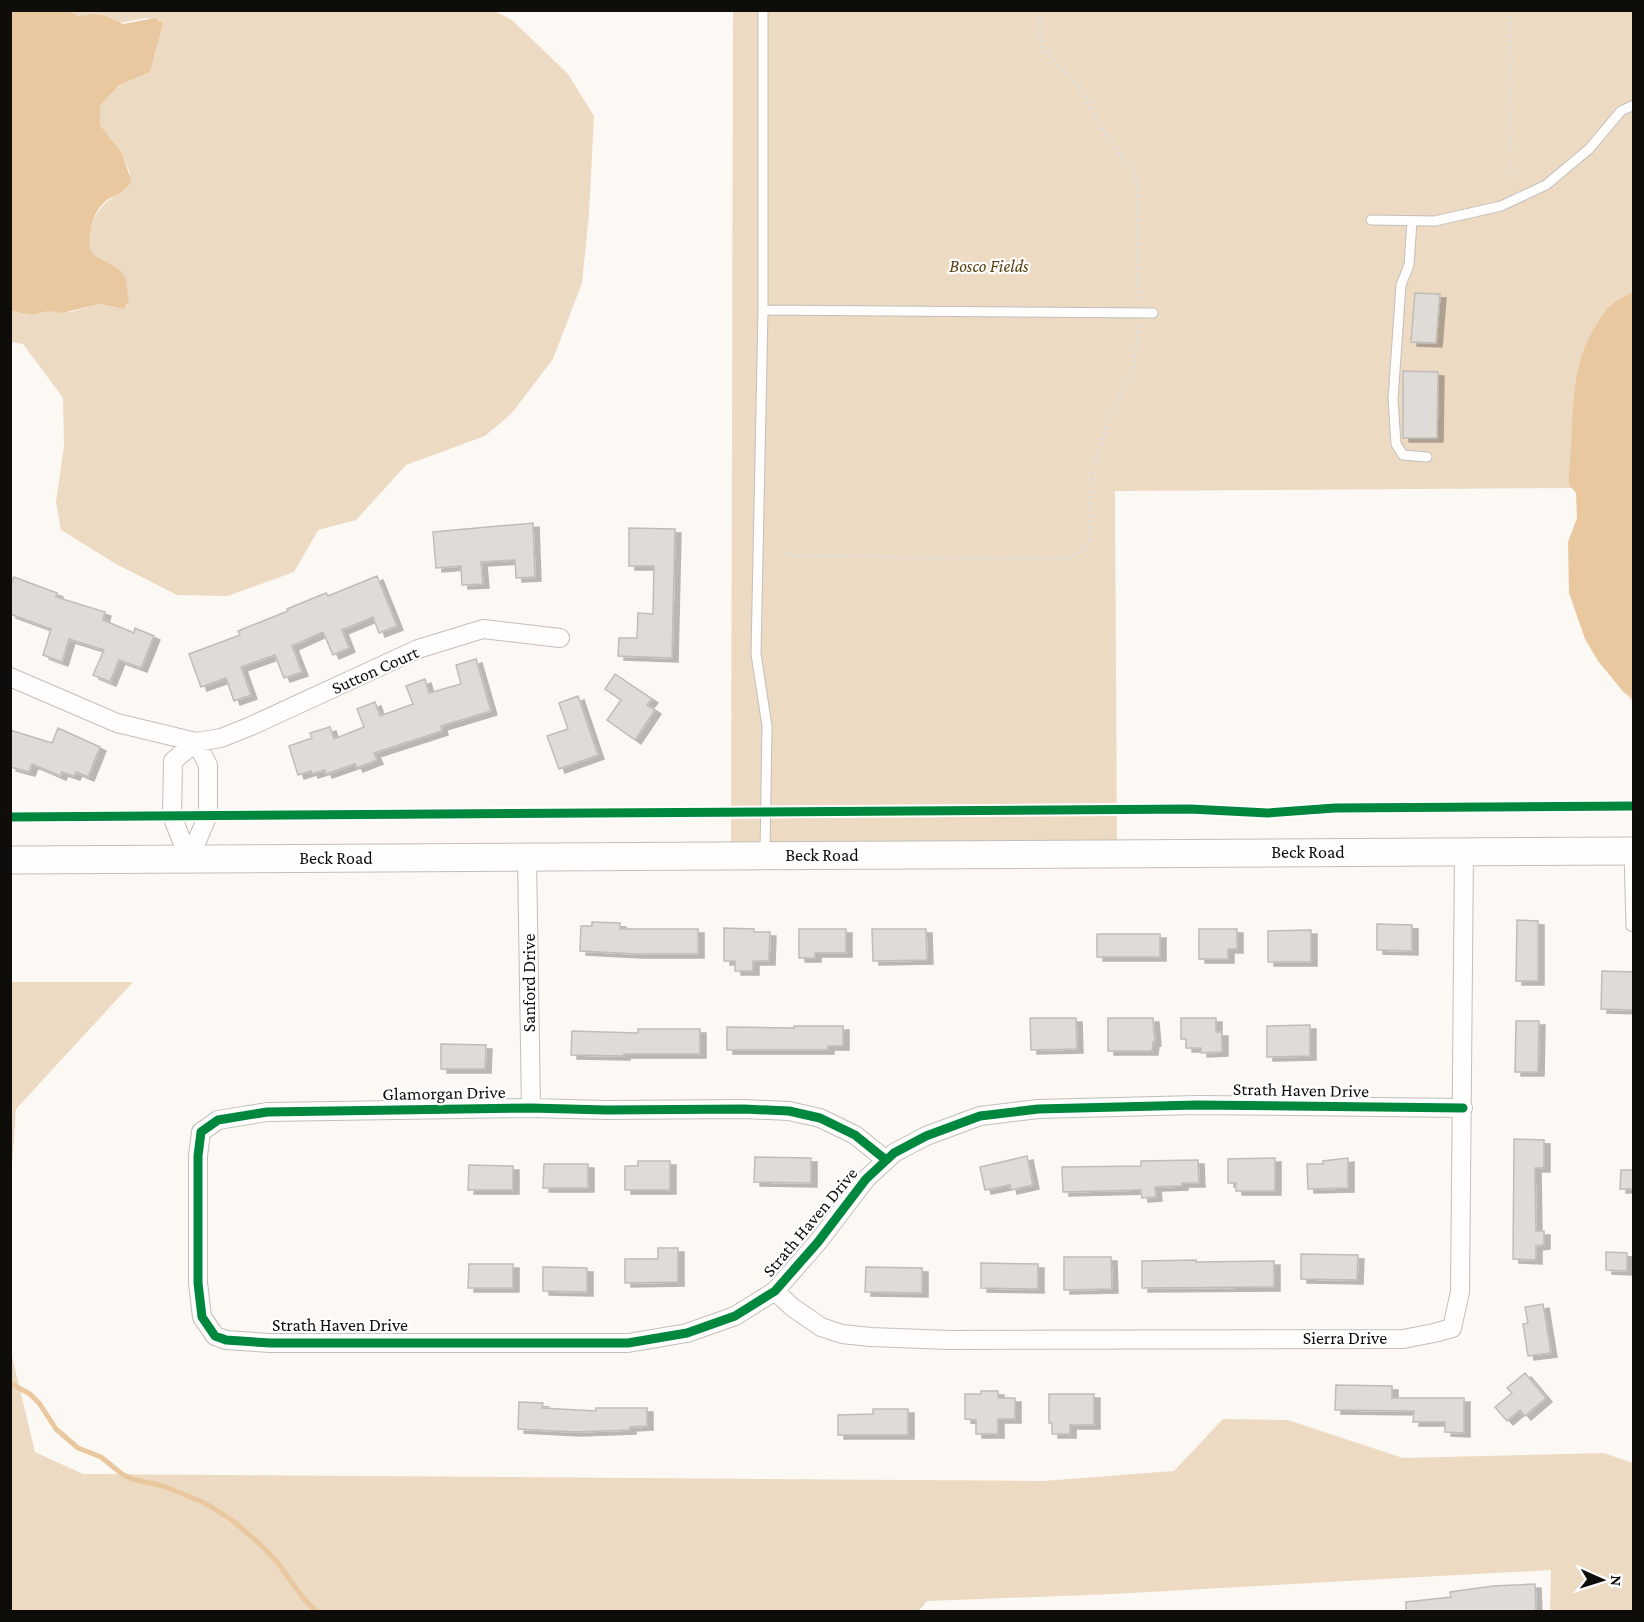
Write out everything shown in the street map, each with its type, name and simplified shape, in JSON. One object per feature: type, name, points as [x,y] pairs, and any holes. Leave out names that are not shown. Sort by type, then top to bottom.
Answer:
[{"type":"main road","name":"Beck Road","points":[[10,860],[1631,852]]},
{"type":"street","name":"Sutton Court","points":[[10,677],[117,723],[196,742],[221,738],[418,649],[483,629],[560,638]]},
{"type":"street","name":"Sutton Court","points":[[189,859],[172,816],[173,761],[196,742]]},
{"type":"street","points":[[189,859],[208,815],[208,765],[196,742]]},
{"type":"street","name":"Sierra Drive","points":[[775,1291],[792,1307],[821,1327],[842,1334],[871,1337],[949,1340],[1403,1338],[1452,1328],[1460,1292],[1464,852]]},
{"type":"street","name":"Sanford Drive","points":[[527,858],[531,1108]]},
{"type":"street","name":"Strath Haven Drive","points":[[215,1336],[226,1340],[270,1343],[628,1343],[687,1333],[735,1316],[775,1291],[818,1242],[866,1179],[894,1153],[926,1136],[980,1116],[1038,1109],[1197,1105],[1463,1108]]},
{"type":"street","name":"Glamorgan Drive","points":[[215,1336],[202,1317],[198,1283],[198,1156],[201,1132],[218,1120],[267,1112],[531,1108],[789,1111],[820,1118],[855,1135],[886,1160]]},
{"type":"lane","points":[[763,10],[763,310],[756,654],[766,726],[765,855]]},
{"type":"lane","points":[[1371,220],[1435,221],[1501,206],[1546,185],[1589,149],[1621,111],[1634,105]]},
{"type":"lane","points":[[1412,221],[1409,265],[1401,285],[1393,399],[1396,444],[1403,455],[1427,458]]},
{"type":"lane","points":[[763,310],[1153,313]]},
{"type":"lane","points":[[1631,852],[1631,926],[1634,927]]},
{"type":"path","points":[[785,554],[796,556],[1067,559],[1085,549],[1091,534],[1091,482],[1107,422],[1134,367],[1139,335],[1138,188],[1135,174],[1099,124],[1079,86],[1046,52],[1040,39],[1040,10]]},
{"type":"path","points":[[1509,10],[1509,170],[1511,183]]},
{"type":"green space","points":[[69,11],[495,11],[513,21],[568,74],[594,116],[589,214],[582,283],[553,359],[511,414],[485,436],[406,465],[356,520],[318,530],[294,572],[228,596],[177,595],[116,564],[61,530],[56,502],[64,446],[63,398],[23,344],[11,342],[10,311],[32,315],[49,311],[71,312],[100,304],[118,308],[127,306],[127,292],[122,275],[95,256],[90,249],[91,228],[94,220],[102,206],[126,189],[130,173],[122,153],[100,125],[100,106],[119,85],[148,73],[155,56],[160,25],[160,20],[146,18],[119,23],[106,16],[79,16]]},
{"type":"green space","name":"Bosco Fields","points":[[733,11],[1633,11],[1633,701],[1624,693],[1601,662],[1577,488],[1115,491],[1117,851],[731,853]]},
{"type":"green space","points":[[11,982],[133,982],[16,1109],[11,1179]]},
{"type":"green space","points":[[11,1352],[35,1452],[83,1474],[1043,1481],[1174,1471],[1223,1419],[1288,1420],[1403,1458],[1604,1453],[1633,1463],[1633,1611],[1550,1611],[1551,1570],[1112,1594],[927,1601],[918,1612],[11,1611]]},
{"type":"shaded area","points":[[10,11],[69,11],[79,16],[93,14],[106,16],[123,24],[155,18],[163,23],[148,73],[119,85],[100,106],[100,125],[122,153],[131,180],[124,190],[106,201],[97,211],[91,229],[90,249],[98,257],[122,272],[125,277],[129,302],[124,309],[100,304],[62,313],[49,311],[32,315],[11,311]]},
{"type":"shaded area","points":[[1633,292],[1633,698],[1621,689],[1598,661],[1585,639],[1569,593],[1568,542],[1577,518],[1576,493],[1569,485],[1569,473],[1577,375],[1589,338],[1607,309]]},
{"type":"building","points":[[1415,293],[1440,294],[1436,343],[1411,342]]},
{"type":"building","points":[[1403,371],[1438,372],[1437,438],[1403,438]]},
{"type":"building","points":[[533,523],[535,577],[516,578],[515,560],[481,562],[483,584],[462,585],[461,566],[436,568],[433,532]]},
{"type":"building","points":[[629,528],[675,529],[672,658],[618,656],[619,638],[637,638],[638,613],[653,614],[654,566],[629,566]]},
{"type":"building","points":[[377,576],[397,626],[379,633],[373,617],[342,630],[349,648],[333,655],[323,632],[292,646],[302,672],[284,678],[275,655],[241,667],[251,695],[234,701],[226,678],[201,687],[189,654],[240,635],[238,631],[288,611],[287,609],[326,593],[328,596]]},
{"type":"building","points":[[14,577],[57,593],[56,597],[105,612],[103,620],[134,633],[135,628],[154,636],[141,668],[119,660],[110,682],[93,675],[104,650],[69,639],[62,662],[43,655],[51,629],[10,614],[10,586]]},
{"type":"building","points":[[476,659],[491,711],[441,726],[442,731],[374,753],[377,760],[357,768],[355,764],[326,774],[325,770],[298,775],[289,746],[312,738],[310,733],[330,727],[334,739],[364,727],[357,709],[375,702],[380,716],[413,704],[406,686],[425,679],[429,693],[461,684],[456,665]]},
{"type":"building","points":[[615,674],[652,699],[647,705],[655,710],[635,740],[607,720],[621,700],[605,689]]},
{"type":"building","points":[[578,696],[598,755],[559,769],[547,736],[568,729],[559,703]]},
{"type":"building","points":[[58,728],[100,747],[88,777],[76,772],[74,776],[62,772],[60,776],[32,764],[29,772],[10,767],[10,730],[52,743]]},
{"type":"building","points":[[1517,920],[1538,921],[1538,981],[1516,981]]},
{"type":"building","points":[[592,922],[620,923],[620,929],[698,929],[698,954],[580,951],[581,926],[592,926]]},
{"type":"building","points":[[1377,924],[1412,925],[1412,951],[1377,950]]},
{"type":"building","points":[[724,928],[770,932],[769,961],[753,961],[753,971],[735,971],[735,961],[724,961]]},
{"type":"building","points":[[799,929],[846,929],[846,953],[815,953],[815,958],[799,958]]},
{"type":"building","points":[[872,929],[926,929],[927,960],[873,961]]},
{"type":"building","points":[[1199,929],[1237,929],[1237,949],[1228,949],[1228,959],[1199,959]]},
{"type":"building","points":[[1311,930],[1311,962],[1268,962],[1268,931]]},
{"type":"building","points":[[1097,934],[1160,934],[1160,957],[1097,957]]},
{"type":"building","points":[[1602,971],[1634,972],[1634,1010],[1601,1009]]},
{"type":"building","points":[[1030,1018],[1076,1018],[1077,1049],[1031,1050]]},
{"type":"building","points":[[1108,1018],[1153,1018],[1155,1042],[1153,1042],[1152,1051],[1108,1051]]},
{"type":"building","points":[[1181,1018],[1216,1018],[1216,1032],[1222,1032],[1222,1052],[1201,1053],[1201,1048],[1186,1048],[1186,1039],[1181,1039]]},
{"type":"building","points":[[1516,1021],[1539,1021],[1538,1072],[1515,1072]]},
{"type":"building","points":[[1310,1025],[1310,1056],[1267,1057],[1267,1026]]},
{"type":"building","points":[[794,1026],[843,1026],[843,1046],[828,1046],[828,1050],[727,1050],[727,1027],[794,1028]]},
{"type":"building","points":[[638,1029],[700,1029],[700,1054],[571,1055],[572,1031],[638,1033]]},
{"type":"building","points":[[441,1044],[486,1045],[485,1069],[441,1069]]},
{"type":"building","points":[[1514,1139],[1544,1140],[1544,1168],[1535,1168],[1536,1231],[1544,1231],[1544,1245],[1536,1246],[1536,1260],[1513,1259]]},
{"type":"building","points":[[1027,1156],[1033,1185],[1011,1190],[1010,1185],[985,1190],[980,1167]]},
{"type":"building","points":[[755,1157],[811,1158],[811,1183],[754,1182]]},
{"type":"building","points":[[1275,1158],[1275,1191],[1236,1191],[1236,1183],[1228,1183],[1228,1159]]},
{"type":"building","points":[[1348,1158],[1348,1188],[1308,1189],[1307,1164],[1323,1164],[1323,1161]]},
{"type":"building","points":[[1198,1160],[1199,1183],[1155,1187],[1156,1197],[1142,1198],[1141,1190],[1063,1192],[1062,1167],[1141,1166],[1141,1161]]},
{"type":"building","points":[[638,1161],[670,1161],[670,1190],[625,1190],[625,1166],[638,1166]]},
{"type":"building","points":[[544,1164],[588,1164],[588,1188],[543,1188]]},
{"type":"building","points":[[469,1165],[513,1166],[513,1190],[468,1190]]},
{"type":"building","points":[[1621,1170],[1634,1170],[1634,1189],[1620,1189]]},
{"type":"building","points":[[658,1248],[678,1248],[678,1282],[625,1283],[625,1259],[658,1259]]},
{"type":"building","points":[[1606,1252],[1627,1253],[1627,1271],[1606,1270]]},
{"type":"building","points":[[1301,1254],[1358,1255],[1357,1280],[1301,1279]]},
{"type":"building","points":[[1064,1257],[1111,1257],[1112,1289],[1064,1290]]},
{"type":"building","points":[[1196,1260],[1196,1262],[1274,1261],[1274,1287],[1142,1288],[1142,1261]]},
{"type":"building","points":[[981,1263],[1038,1264],[1038,1289],[981,1288]]},
{"type":"building","points":[[469,1264],[513,1264],[513,1288],[468,1288]]},
{"type":"building","points":[[543,1267],[587,1268],[587,1292],[543,1291]]},
{"type":"building","points":[[866,1267],[922,1268],[922,1293],[865,1292]]},
{"type":"building","points":[[1543,1304],[1551,1353],[1528,1356],[1523,1324],[1528,1323],[1525,1307]]},
{"type":"building","points":[[1525,1373],[1546,1398],[1525,1416],[1520,1410],[1507,1421],[1495,1407],[1512,1393],[1507,1388]]},
{"type":"building","points":[[1336,1385],[1392,1386],[1392,1398],[1464,1398],[1464,1433],[1445,1432],[1445,1422],[1413,1422],[1414,1411],[1335,1410]]},
{"type":"building","points":[[981,1391],[998,1391],[998,1398],[1015,1398],[1015,1419],[998,1419],[998,1434],[976,1434],[976,1420],[965,1419],[965,1394],[981,1394]]},
{"type":"building","points":[[1049,1394],[1094,1394],[1094,1425],[1070,1425],[1070,1434],[1052,1434],[1052,1423],[1049,1423]]},
{"type":"building","points":[[519,1402],[543,1403],[542,1408],[596,1411],[596,1408],[647,1408],[647,1426],[630,1427],[630,1430],[574,1432],[518,1429]]},
{"type":"building","points":[[873,1409],[908,1409],[908,1435],[838,1435],[838,1415],[873,1414]]},
{"type":"building","points":[[1535,1584],[1536,1611],[1406,1611],[1406,1602],[1451,1597],[1450,1592],[1493,1586]]},
{"type":"waterway","points":[[10,1383],[30,1394],[39,1403],[56,1429],[78,1448],[101,1457],[132,1479],[163,1486],[205,1503],[232,1520],[277,1562],[304,1599],[317,1612]]},
{"type":"cycle path","points":[[10,817],[1190,809],[1268,813],[1335,808],[1634,806]]},
{"type":"cycle path","points":[[886,1160],[855,1135],[820,1118],[789,1111],[531,1108],[267,1112],[218,1120],[201,1132],[198,1156],[198,1283],[202,1317],[215,1336],[226,1340],[270,1343],[628,1343],[687,1333],[735,1316],[775,1291],[818,1242],[866,1179],[894,1153],[926,1136],[980,1116],[1038,1109],[1197,1105],[1463,1108]]}]
